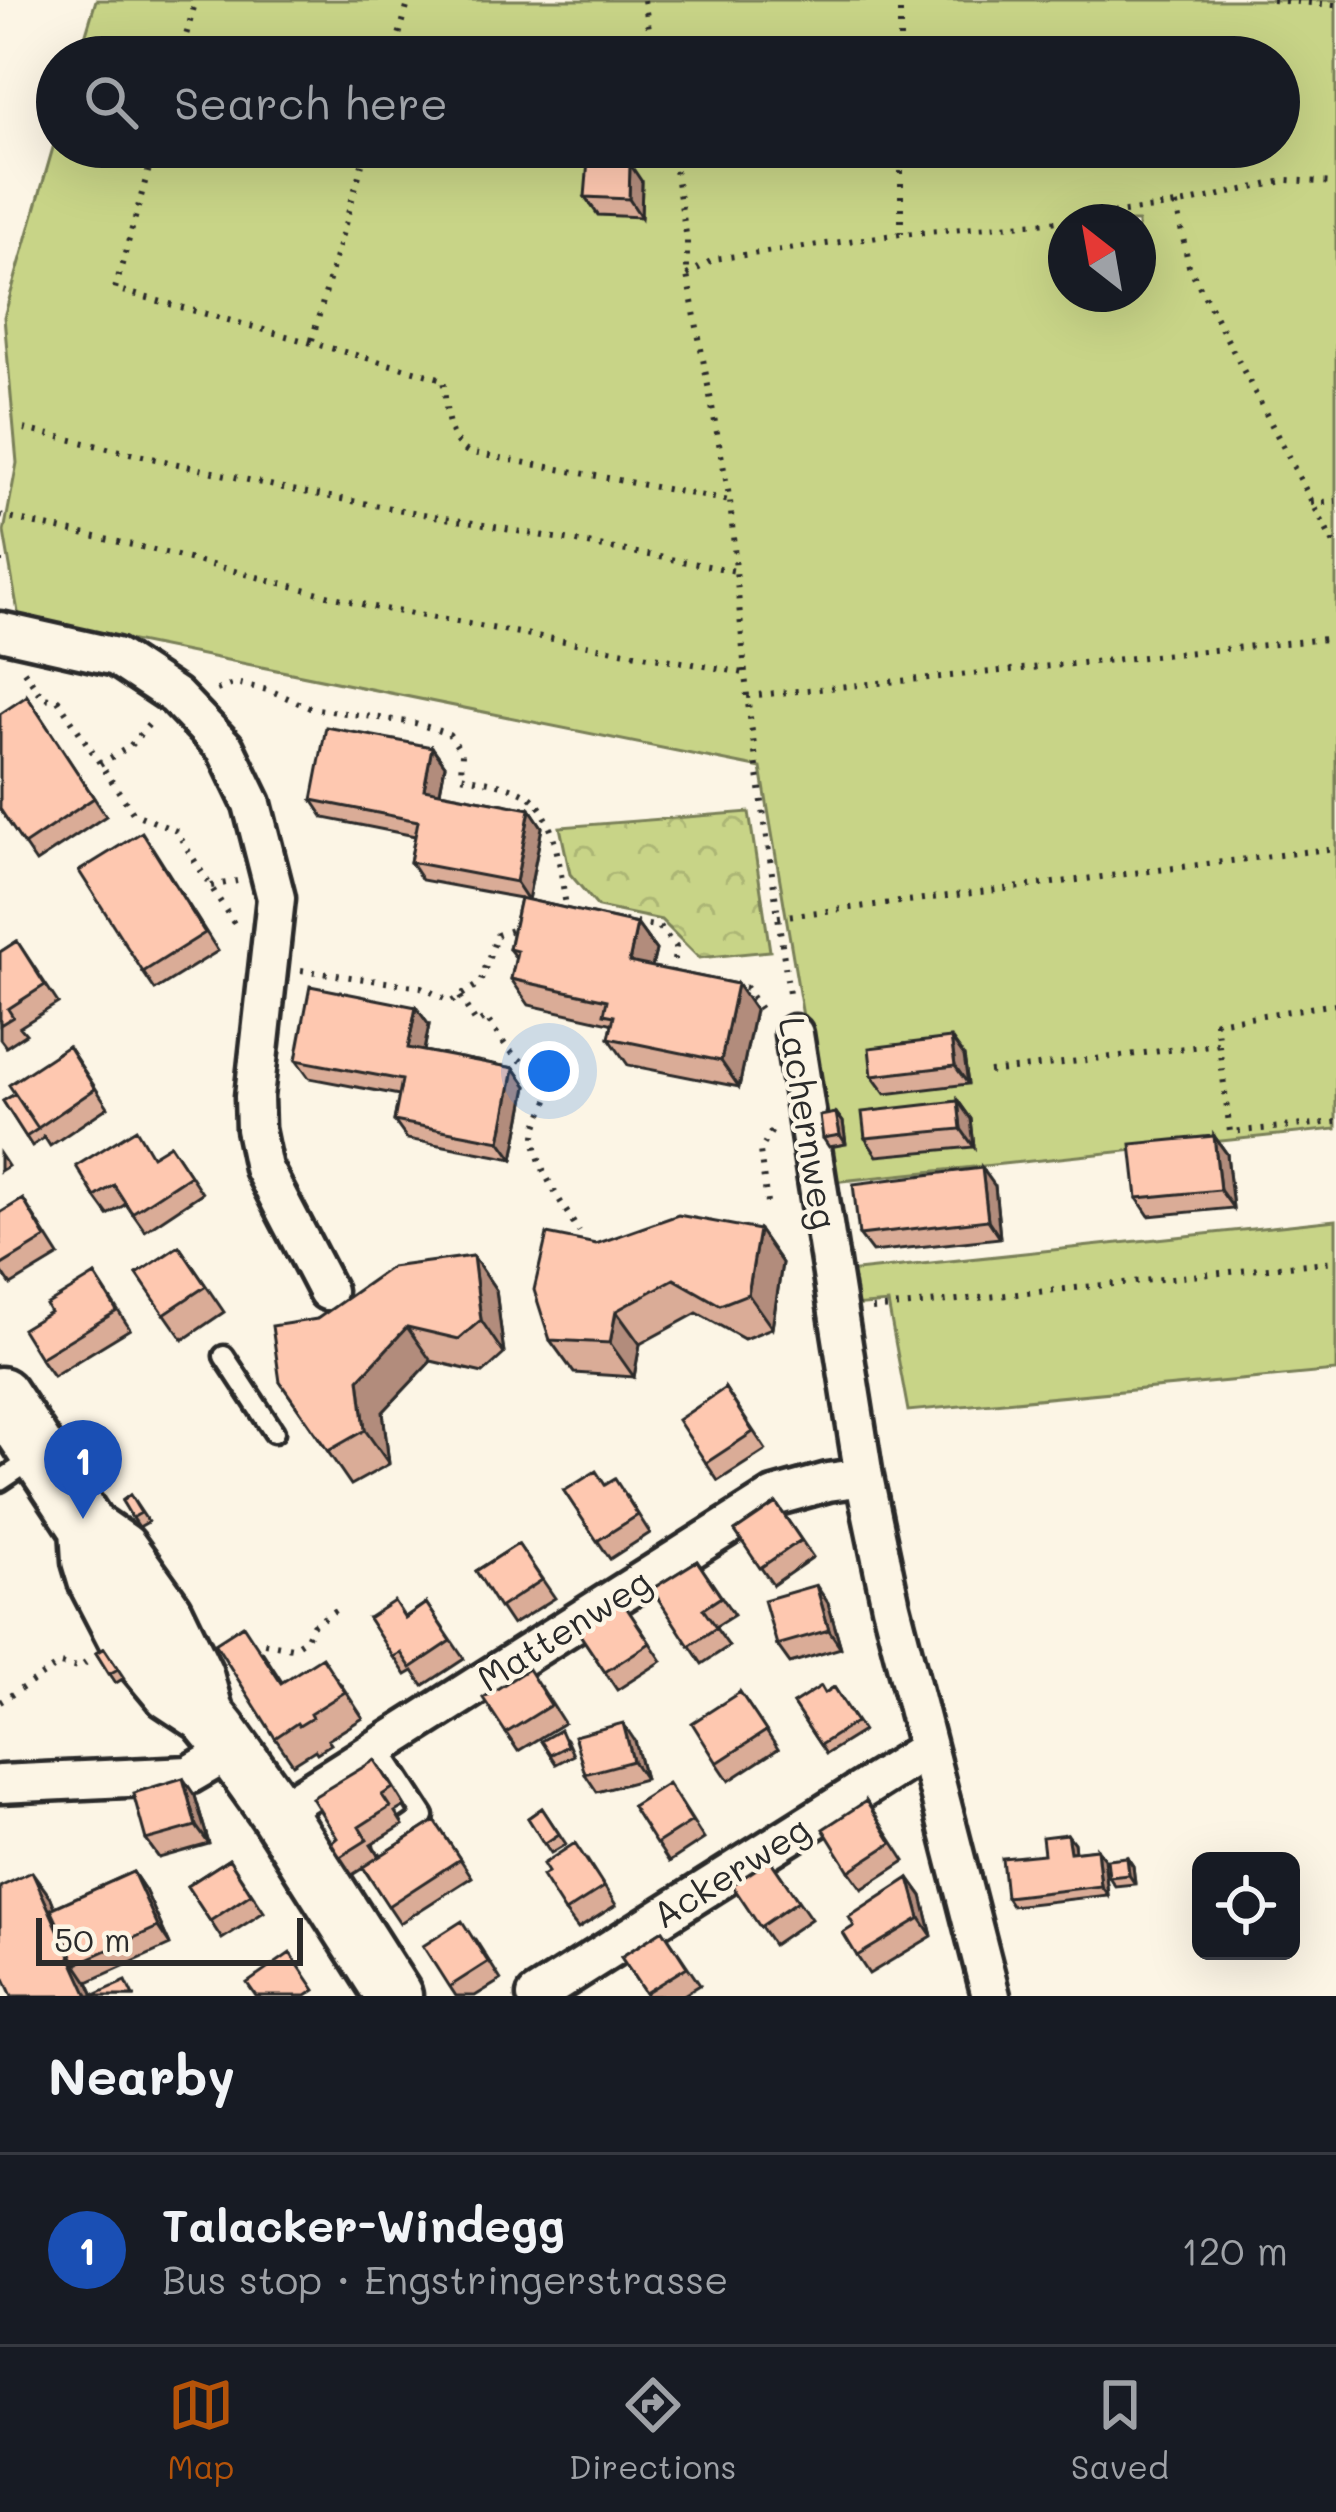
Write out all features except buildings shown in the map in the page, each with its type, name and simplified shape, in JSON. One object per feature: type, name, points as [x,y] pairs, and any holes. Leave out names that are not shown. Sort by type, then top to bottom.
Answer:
[{"type":"main road","points":[[0,1395],[20,1468],[120,1550],[164,1612],[219,1732],[277,1812],[394,1996]]},
{"type":"street","points":[[9,647],[116,657],[182,704],[225,748],[252,804],[276,898],[254,1096],[255,1129],[263,1168],[327,1292]]},
{"type":"street","name":"Lachernweg","points":[[781,1033],[891,1606],[992,1996]]},
{"type":"street","name":"Mattenweg","points":[[277,1812],[775,1497],[864,1477]]},
{"type":"street","points":[[0,1784],[189,1775],[219,1732]]},
{"type":"street","name":"Ackerweg","points":[[536,1996],[926,1749]]},
{"type":"lane","points":[[224,1356],[274,1432]]},
{"type":"lane","points":[[379,1748],[424,1816],[384,1844]]},
{"type":"path","points":[[186,36],[196,0]]},
{"type":"path","points":[[398,36],[409,0]]},
{"type":"path","points":[[644,0],[650,36]]},
{"type":"path","points":[[900,0],[900,36]]},
{"type":"path","points":[[1272,0],[1336,5]]},
{"type":"path","points":[[148,168],[115,290],[443,380],[451,434],[468,452],[730,501]]},
{"type":"path","points":[[311,341],[361,168]]},
{"type":"path","name":"Lachernweg","points":[[675,168],[688,238],[687,275],[730,501],[744,673],[778,917],[781,1033]]},
{"type":"path","points":[[901,168],[901,234]]},
{"type":"path","points":[[687,275],[714,259],[1176,205],[1288,180],[1336,183]]},
{"type":"path","points":[[1176,205],[1189,266],[1336,548]]},
{"type":"path","points":[[24,429],[292,490],[736,571]]},
{"type":"path","points":[[1311,503],[1336,500]]},
{"type":"path","points":[[0,516],[373,607],[744,673]]},
{"type":"path","points":[[0,560],[0,572]]},
{"type":"path","points":[[747,696],[1336,638]]},
{"type":"path","points":[[9,647],[43,698],[58,700],[133,813],[176,832],[237,928],[235,956],[243,979],[319,971],[421,987],[451,1003],[480,983],[497,934],[532,923]]},
{"type":"path","points":[[100,764],[182,704],[236,683],[272,691],[310,708],[416,723],[449,734],[462,753],[461,776],[527,795],[541,807],[549,822],[567,912],[550,918]]},
{"type":"path","points":[[778,917],[1336,848]]},
{"type":"path","points":[[613,919],[659,927],[676,946],[672,974],[691,977]]},
{"type":"path","points":[[728,984],[746,988],[781,1033]]},
{"type":"path","points":[[460,997],[477,1024],[486,1018],[527,1066],[542,1068],[549,1075],[535,1143],[579,1232]]},
{"type":"path","points":[[1336,1004],[1216,1022],[1230,1132],[1336,1122]]},
{"type":"path","points":[[989,1072],[1218,1044]]},
{"type":"path","points":[[767,1204],[760,1151],[777,1122]]},
{"type":"path","points":[[838,1312],[1336,1261]]},
{"type":"path","points":[[244,1651],[259,1642],[292,1648],[340,1606]]},
{"type":"path","points":[[0,1702],[59,1664],[78,1668],[94,1658]]},
{"type":"green space","points":[[96,0],[1336,0],[1336,1129],[831,1182],[761,768],[19,618],[4,532],[17,463],[4,317],[47,168],[1300,168],[1300,36],[85,36]]},
{"type":"green space","points":[[749,812],[770,951],[699,958],[661,920],[598,907],[570,874],[560,827]]},
{"type":"green space","points":[[1336,1220],[1336,1371],[908,1411],[888,1303],[852,1306],[846,1272]]},
{"type":"place","name":"Talacker-Windegg","points":[[83,1519]]}]
